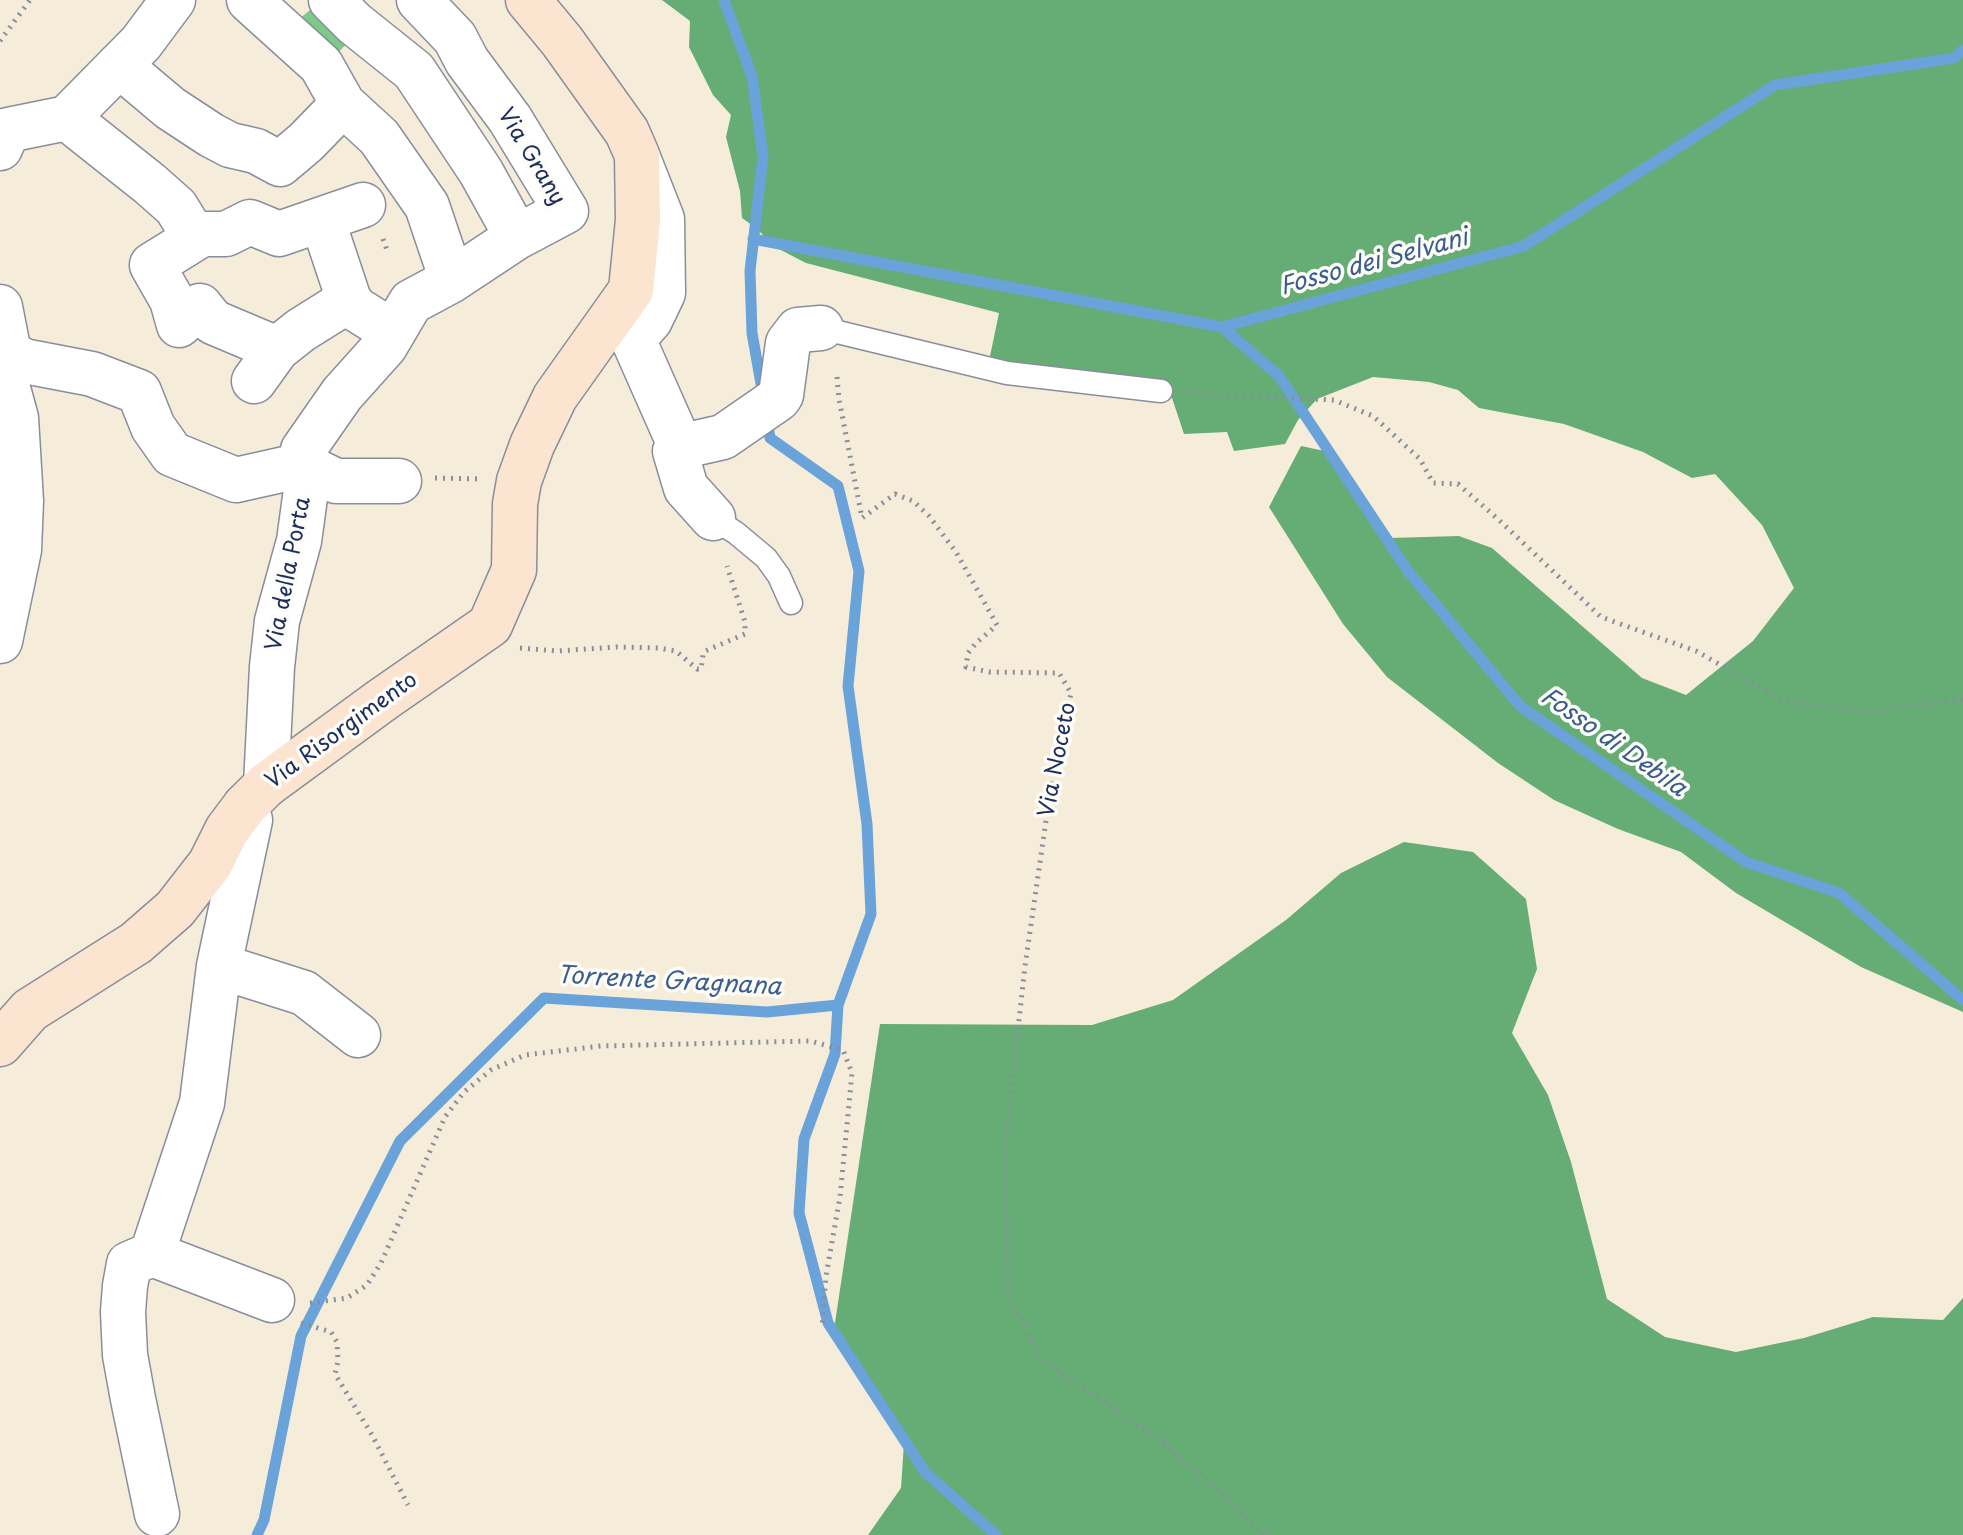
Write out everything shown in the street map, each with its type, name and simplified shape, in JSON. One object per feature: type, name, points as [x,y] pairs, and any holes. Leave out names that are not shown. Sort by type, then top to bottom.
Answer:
[{"type":"main road","points":[[490,625],[514,570],[515,504],[519,481],[532,445],[555,397],[631,290],[638,220],[637,155],[627,132],[562,41],[528,0]]},
{"type":"main road","name":"Via Risorgimento","points":[[0,1044],[30,1010],[136,943],[175,909],[210,864],[227,830],[256,795],[382,700],[490,625]]},
{"type":"street","points":[[0,148],[8,130],[67,118],[141,43],[173,0]]},
{"type":"street","points":[[249,0],[321,65],[343,104],[379,137],[427,206],[452,280]]},
{"type":"street","points":[[331,0],[354,23],[414,71],[481,172],[517,237]]},
{"type":"street","name":"Via Grany","points":[[419,0],[455,38],[467,61],[510,119],[566,211],[517,237],[452,280]]},
{"type":"street","points":[[119,65],[170,108],[211,135],[230,145],[256,151],[280,164],[343,104]]},
{"type":"street","points":[[67,118],[176,207],[195,238]]},
{"type":"street","points":[[637,155],[662,219],[663,293],[650,320],[633,339],[679,443]]},
{"type":"street","points":[[349,300],[301,330],[266,365],[213,322],[200,306],[179,325],[172,300],[152,265],[202,234],[226,234],[250,222],[279,234],[363,205]]},
{"type":"street","points":[[322,219],[349,300],[356,309],[393,332]]},
{"type":"street","name":"Via della Porta","points":[[152,1254],[202,1103],[219,966],[256,795],[277,621],[299,541],[306,490],[303,450],[342,394],[385,346],[411,302],[452,280]]},
{"type":"street","points":[[0,307],[4,374],[16,418],[21,501],[19,550],[0,641]]},
{"type":"street","points":[[679,443],[692,444],[723,437],[778,399],[788,343],[798,330],[821,328]]},
{"type":"street","points":[[3,360],[92,374],[139,392],[153,427],[172,454],[236,480],[303,465],[336,481],[399,481]]},
{"type":"street","points":[[679,443],[675,451],[686,488],[713,518]]},
{"type":"street","points":[[219,966],[304,993],[358,1035]]},
{"type":"street","points":[[157,1514],[125,1355],[123,1312],[129,1264],[152,1254],[290,1308]]},
{"type":"lane","points":[[821,328],[1007,373],[1161,391]]},
{"type":"lane","points":[[713,518],[766,558],[779,576],[791,603]]},
{"type":"path","points":[[0,41],[30,0]]},
{"type":"path","name":"Via Noceto","points":[[837,377],[862,518],[895,494],[913,501],[929,516],[956,552],[997,625],[968,653],[966,667],[989,672],[1059,673],[1071,693],[1051,786],[1025,966],[1005,1147],[1008,1296],[1042,1360],[1164,1443],[1265,1535]]},
{"type":"path","points":[[1161,391],[1334,400],[1373,416],[1420,459],[1433,483],[1458,484],[1601,617],[1696,651],[1784,701],[1863,712],[1963,699]]},
{"type":"path","points":[[399,481],[429,478],[519,481]]},
{"type":"path","points":[[490,625],[494,637],[512,648],[557,651],[658,648],[676,651],[701,669],[705,651],[745,634],[745,622],[713,518]]},
{"type":"path","points":[[290,1308],[347,1298],[367,1285],[381,1263],[445,1117],[464,1092],[491,1070],[525,1055],[601,1046],[810,1041],[843,1050],[852,1073],[840,1197],[826,1276],[822,1326]]},
{"type":"path","points":[[290,1308],[331,1332],[337,1342],[335,1374],[372,1435],[408,1505]]},
{"type":"green space","points":[[322,0],[358,33],[327,63],[286,30]]},
{"type":"green space","points":[[662,0],[1963,0],[1963,1012],[1861,967],[1736,893],[1681,852],[1618,829],[1554,800],[1498,763],[1387,677],[1343,624],[1269,507],[1301,446],[1329,452],[1390,538],[1459,536],[1492,548],[1642,678],[1686,695],[1753,641],[1794,588],[1762,525],[1715,474],[1692,478],[1643,452],[1564,424],[1479,408],[1458,390],[1429,382],[1373,377],[1317,399],[1298,420],[1285,444],[1234,451],[1227,432],[1184,434],[1166,380],[1066,374],[989,361],[999,313],[806,263],[775,247],[742,218],[740,191],[726,137],[731,115],[713,95],[689,47],[690,21]]},
{"type":"green space","points":[[1404,842],[1473,852],[1526,899],[1537,969],[1512,1033],[1548,1095],[1571,1162],[1607,1299],[1665,1337],[1736,1352],[1804,1338],[1873,1317],[1943,1320],[1963,1298],[1963,1535],[868,1535],[901,1488],[904,1443],[833,1336],[880,1024],[1092,1025],[1173,1000],[1286,920],[1341,873]]},
{"type":"waterway","name":"Torrente Gragnana","points":[[724,0],[752,76],[763,156],[750,271],[752,333],[763,395]]},
{"type":"waterway","name":"Fosso dei Selvani","points":[[753,239],[1222,327],[1524,246],[1775,85],[1954,58],[1963,50]]},
{"type":"waterway","name":"Fosso di Debila","points":[[1222,327],[1279,376],[1408,571],[1520,706],[1746,862],[1839,893],[1963,1000]]},
{"type":"waterway","name":"Torrente Gragnana","points":[[257,1535],[264,1520],[301,1336],[400,1141],[544,998],[767,1012],[838,1005],[871,914],[867,824],[848,686],[859,571],[838,486],[770,438],[767,420]]},
{"type":"waterway","points":[[838,1005],[835,1054],[804,1139],[799,1213],[828,1323],[925,1472],[996,1535]]}]
